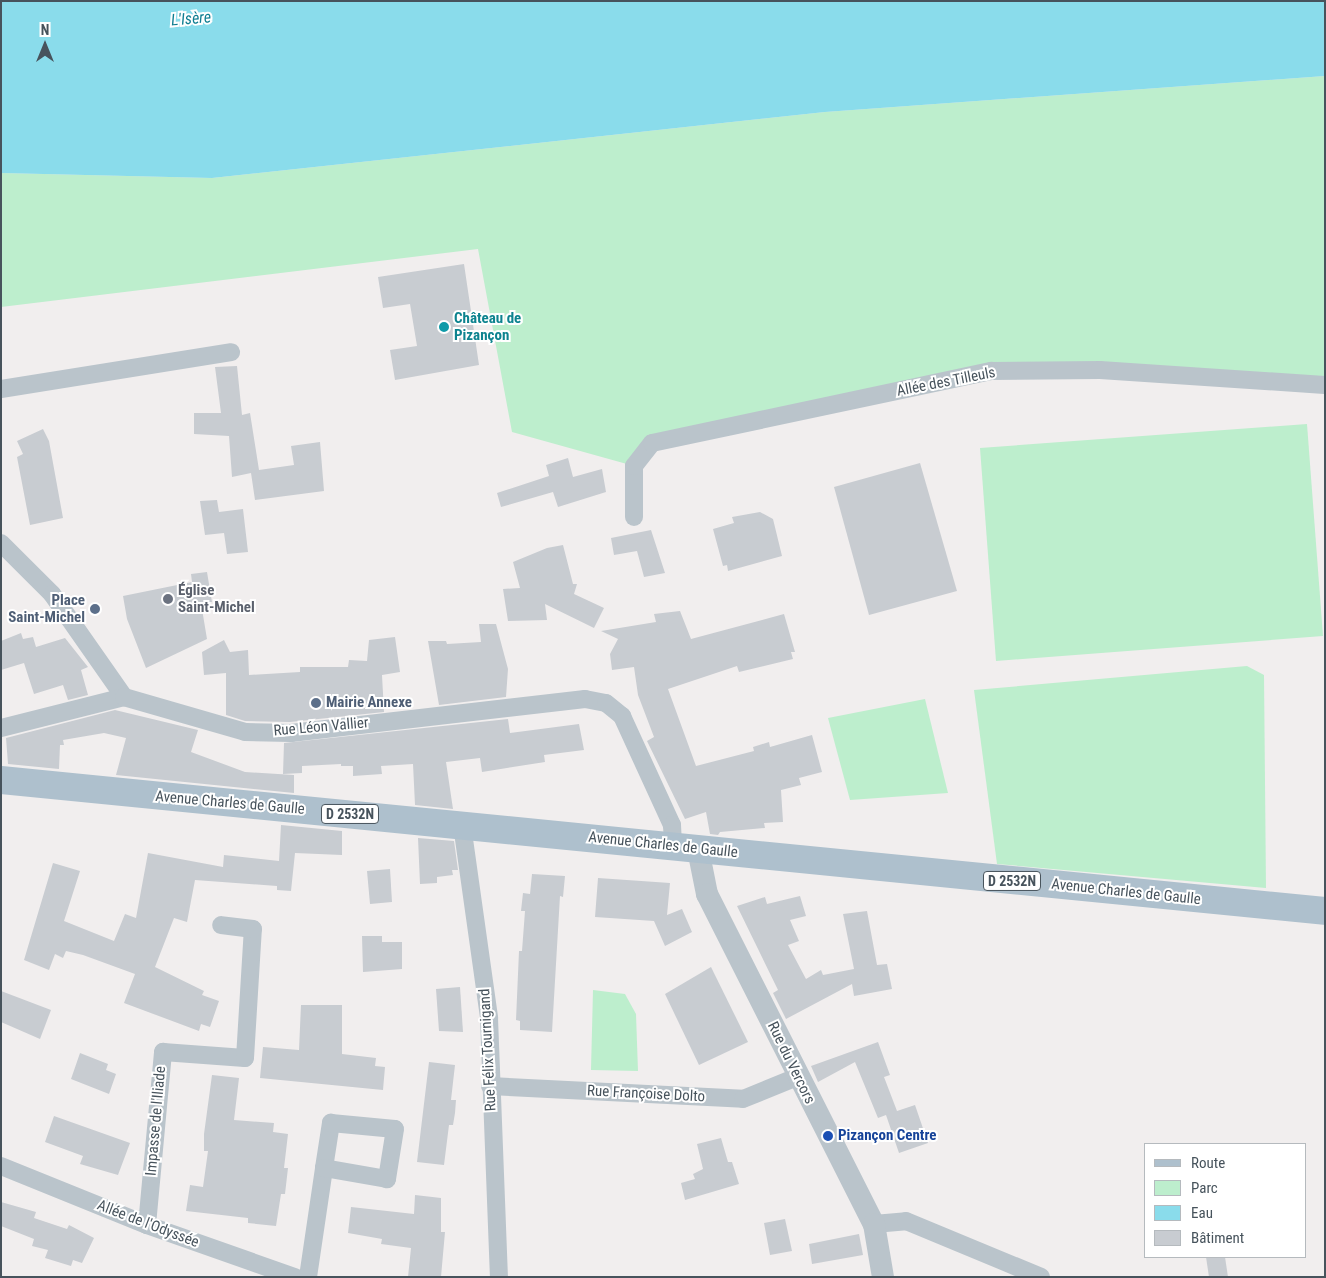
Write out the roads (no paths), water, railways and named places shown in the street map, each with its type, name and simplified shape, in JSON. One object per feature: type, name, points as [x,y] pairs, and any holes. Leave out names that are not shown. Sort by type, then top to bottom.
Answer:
[{"type":"main road","name":"Avenue Charles de Gaulle","points":[[1,780],[1325,911]]},
{"type":"street","points":[[1,389],[231,352]]},
{"type":"street","name":"Allée des Tilleuls","points":[[634,517],[634,466],[652,443],[991,371],[1100,370],[1325,384]]},
{"type":"street","points":[[1,543],[52,594],[124,697],[1,728]]},
{"type":"street","name":"Rue Léon Vallier","points":[[124,697],[245,732],[291,733],[585,699],[606,703],[622,716],[672,825],[686,848]]},
{"type":"street","name":"Rue Félix Tournigand","points":[[462,825],[489,1018],[490,1086],[499,1277]]},
{"type":"street","name":"Rue du Vercors","points":[[686,848],[798,1077],[874,1224],[883,1277]]},
{"type":"street","name":"Impasse de l'Iliade","points":[[147,1225],[162,1052],[245,1058],[253,929],[221,925]]},
{"type":"street","name":"Rue Françoise Dolto","points":[[490,1086],[743,1099],[798,1077]]},
{"type":"street","points":[[308,1277],[324,1168],[331,1123],[395,1129],[387,1179],[324,1168]]},
{"type":"street","name":"Allée de l'Odyssée","points":[[1,1166],[147,1225],[295,1277]]},
{"type":"street","points":[[874,1224],[906,1222],[1041,1277]]},
{"type":"water","name":"L'Isère","points":[[1,1],[1325,1],[1325,76],[825,112],[212,178],[1,173]]},
{"type":"place","name":"Château de Pizançon","points":[[444,327]]},
{"type":"place","name":"Église Saint-Michel","points":[[168,599]]},
{"type":"place","name":"Place Saint-Michel","points":[[95,609]]},
{"type":"place","name":"Mairie Annexe","points":[[316,703]]},
{"type":"place","name":"Pizançon Centre","points":[[828,1136]]}]
